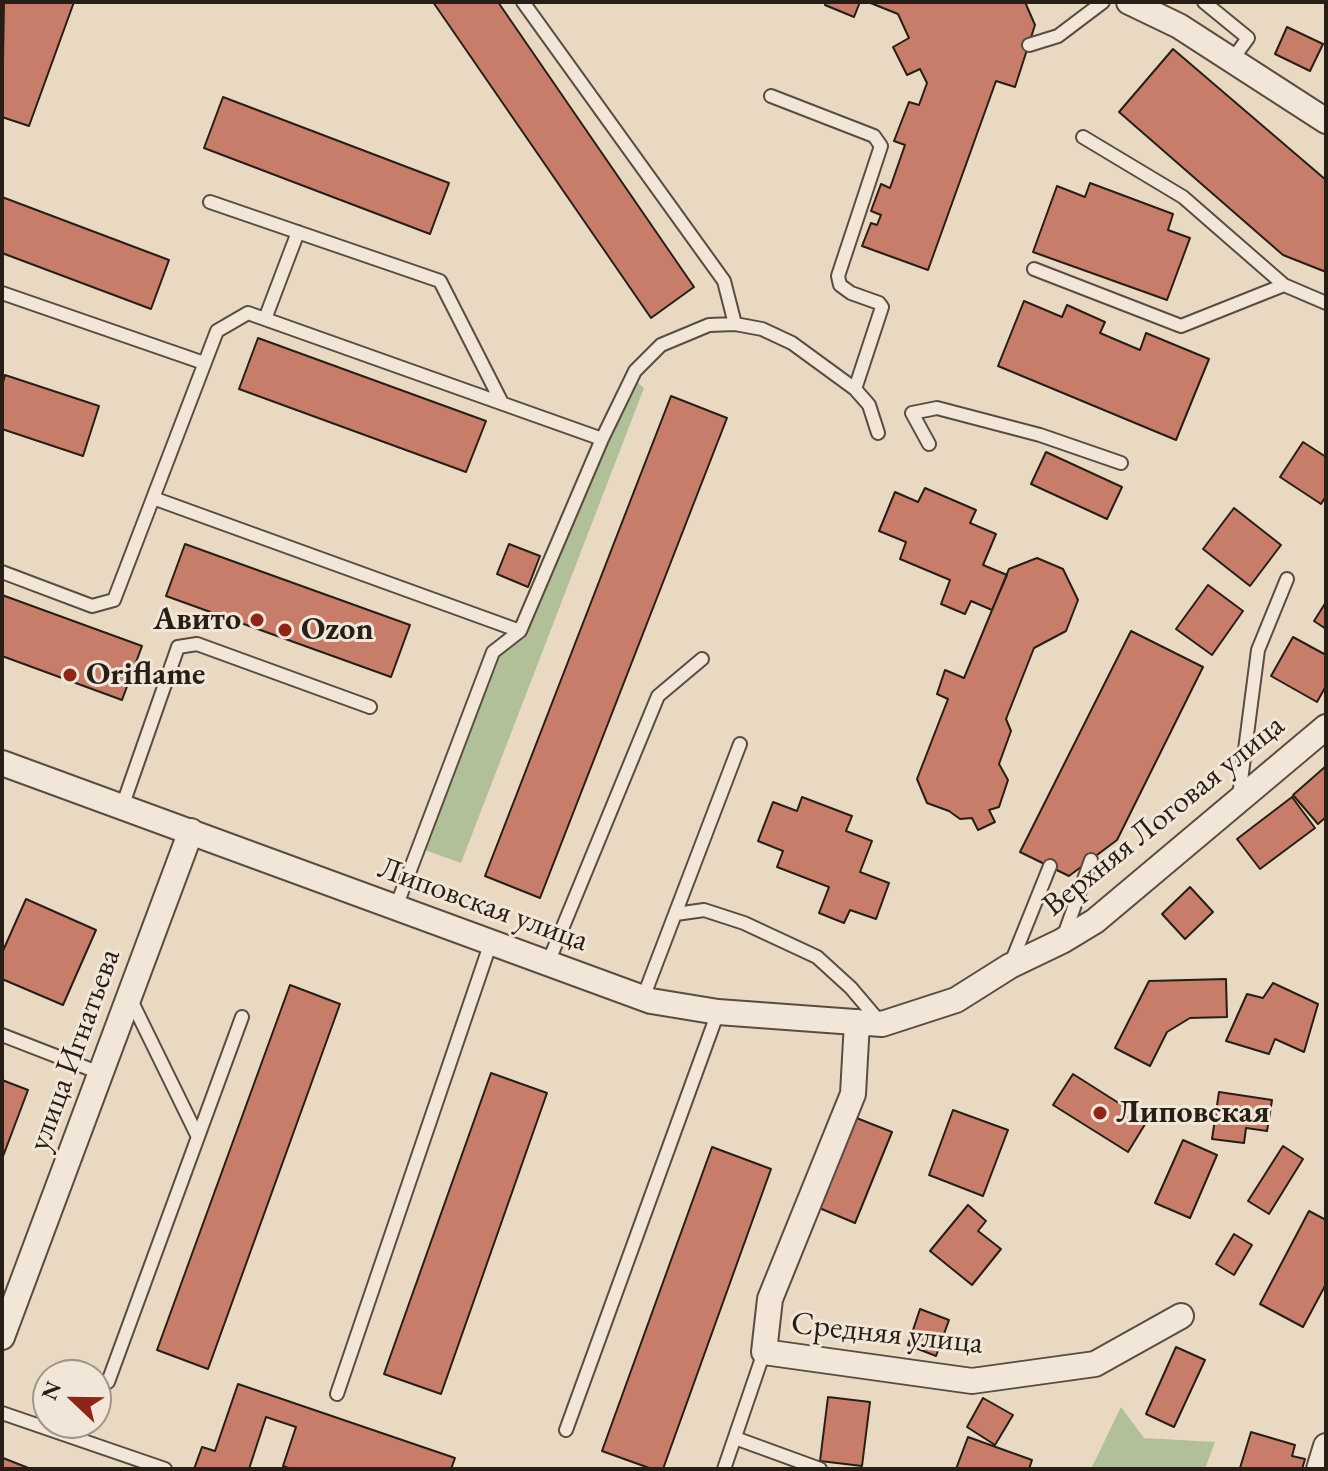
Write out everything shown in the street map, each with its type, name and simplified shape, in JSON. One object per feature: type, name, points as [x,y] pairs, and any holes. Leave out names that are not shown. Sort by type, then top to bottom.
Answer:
[{"type":"street","points":[[1129,2],[1179,26],[1326,121]]},
{"type":"street","name":"Верхняя Логовая улица","points":[[956,1000],[1010,966],[1095,921],[1326,727]]},
{"type":"street","name":"Липовская улица","points":[[2,763],[643,998],[718,1012],[882,1024],[956,1000]]},
{"type":"street","name":"улица Игнатьева","points":[[2,1337],[191,831]]},
{"type":"street","points":[[764,1352],[770,1299],[853,1094],[857,1022]]},
{"type":"street","name":"Средняя улица","points":[[764,1352],[972,1381],[1095,1364],[1181,1316]]},
{"type":"street","points":[[1319,1469],[1326,1446]]},
{"type":"lane","points":[[523,2],[724,281],[735,324]]},
{"type":"lane","points":[[1029,45],[1058,36],[1103,2]]},
{"type":"lane","points":[[1204,2],[1248,38],[1232,60]]},
{"type":"lane","points":[[771,96],[874,136],[881,146],[838,276],[840,285],[851,293],[879,303],[882,307],[855,389]]},
{"type":"lane","points":[[1083,137],[1183,197],[1284,285],[1326,303]]},
{"type":"lane","points":[[210,202],[440,281],[501,401]]},
{"type":"lane","points":[[265,319],[298,232]]},
{"type":"lane","points":[[1034,269],[1181,326],[1284,285]]},
{"type":"lane","points":[[2,293],[204,363]]},
{"type":"lane","points":[[2,572],[92,606],[114,600],[217,331],[248,313],[602,439]]},
{"type":"lane","points":[[396,907],[493,652],[520,631],[602,439],[635,371],[661,345],[709,325],[735,324],[762,329],[792,343],[855,389],[869,405],[878,433]]},
{"type":"lane","points":[[929,444],[912,413],[937,408],[1040,435],[1121,463]]},
{"type":"lane","points":[[153,498],[520,631]]},
{"type":"lane","points":[[1239,800],[1258,650],[1287,579]]},
{"type":"lane","points":[[122,807],[178,647],[197,644],[370,707]]},
{"type":"lane","points":[[548,963],[658,696],[702,659]]},
{"type":"lane","points":[[643,998],[740,744]]},
{"type":"lane","points":[[1062,941],[1091,860]]},
{"type":"lane","points":[[1010,966],[1050,866]]},
{"type":"lane","points":[[676,914],[704,910],[744,923],[817,957],[851,988],[882,1024]]},
{"type":"lane","points":[[337,1394],[491,942]]},
{"type":"lane","points":[[129,995],[198,1137]]},
{"type":"lane","points":[[566,1430],[718,1012]]},
{"type":"lane","points":[[112,1371],[242,1017]]},
{"type":"lane","points":[[2,1035],[100,1073]]},
{"type":"lane","points":[[724,1469],[764,1352]]},
{"type":"lane","points":[[2,1413],[165,1469]]},
{"type":"lane","points":[[735,1438],[820,1469]]},
{"type":"green space","points":[[636,381],[644,388],[461,863],[425,850],[498,657],[525,637],[607,441]]},
{"type":"green space","points":[[1121,1407],[1144,1438],[1215,1442],[1205,1469],[1091,1469]]},
{"type":"building","points":[[4,2],[74,2],[29,126],[2,117]]},
{"type":"building","points":[[433,2],[498,2],[694,287],[651,318]]},
{"type":"building","points":[[826,2],[860,2],[854,17],[825,5]]},
{"type":"building","points":[[868,2],[1025,2],[1035,25],[1015,87],[996,81],[928,270],[862,246],[871,223],[877,225],[881,215],[871,211],[881,184],[890,188],[905,145],[894,141],[909,102],[919,105],[927,83],[920,69],[907,75],[893,47],[909,38],[898,14]]},
{"type":"building","points":[[1287,27],[1323,44],[1310,71],[1275,54]]},
{"type":"building","points":[[1173,49],[1326,180],[1326,272],[1283,255],[1119,112]]},
{"type":"building","points":[[223,97],[449,183],[430,234],[204,148]]},
{"type":"building","points":[[1090,183],[1173,214],[1168,230],[1190,238],[1167,300],[1033,252],[1057,186],[1085,197]]},
{"type":"building","points":[[2,197],[169,260],[151,309],[2,253]]},
{"type":"building","points":[[1024,301],[1062,317],[1067,305],[1105,322],[1100,333],[1140,350],[1146,333],[1209,359],[1176,440],[998,366]]},
{"type":"building","points":[[258,338],[486,421],[466,472],[239,389]]},
{"type":"building","points":[[5,375],[99,406],[83,456],[2,429]]},
{"type":"building","points":[[671,396],[727,418],[540,898],[485,876]]},
{"type":"building","points":[[1303,442],[1326,457],[1326,496],[1321,504],[1280,477]]},
{"type":"building","points":[[1046,452],[1122,487],[1107,519],[1031,484]]},
{"type":"building","points":[[925,488],[976,510],[970,523],[996,534],[983,565],[1007,575],[992,610],[971,601],[965,614],[941,604],[950,580],[900,559],[906,542],[879,531],[895,492],[918,502]]},
{"type":"building","points":[[1234,508],[1281,545],[1250,586],[1203,549]]},
{"type":"building","points":[[185,544],[410,625],[391,677],[166,596]]},
{"type":"building","points":[[509,544],[540,556],[528,587],[497,574]]},
{"type":"building","points":[[1037,558],[1063,569],[1078,600],[1066,631],[1034,648],[1006,719],[1011,731],[999,764],[1008,780],[999,807],[989,810],[995,822],[978,830],[972,818],[960,819],[927,803],[917,779],[948,699],[937,694],[945,670],[964,678],[1009,569]]},
{"type":"building","points":[[1208,585],[1243,611],[1212,655],[1176,629]]},
{"type":"building","points":[[2,595],[142,646],[122,700],[2,656]]},
{"type":"building","points":[[1326,602],[1326,629],[1314,621]]},
{"type":"building","points":[[1131,631],[1203,667],[1117,840],[1069,876],[1020,852]]},
{"type":"building","points":[[1293,637],[1326,655],[1326,686],[1317,702],[1271,676]]},
{"type":"building","points":[[1326,766],[1326,817],[1318,824],[1293,795]]},
{"type":"building","points":[[802,797],[852,816],[846,831],[872,841],[860,872],[889,883],[876,919],[850,910],[844,923],[819,913],[829,887],[777,867],[783,851],[758,841],[773,802],[797,811]]},
{"type":"building","points":[[1292,797],[1315,828],[1260,869],[1237,839]]},
{"type":"building","points":[[1190,887],[1213,912],[1185,939],[1162,914]]},
{"type":"building","points":[[26,899],[96,930],[63,1005],[2,979],[2,953]]},
{"type":"building","points":[[1226,979],[1227,1017],[1190,1018],[1167,1032],[1150,1066],[1115,1048],[1149,981]]},
{"type":"building","points":[[1273,983],[1318,1004],[1304,1052],[1275,1039],[1269,1054],[1226,1041],[1247,994],[1263,998]]},
{"type":"building","points":[[290,985],[340,1004],[208,1369],[157,1350]]},
{"type":"building","points":[[491,1073],[547,1093],[441,1394],[384,1374]]},
{"type":"building","name":"Липовская","points":[[1073,1074],[1147,1121],[1128,1152],[1053,1105]]},
{"type":"building","points":[[2,1080],[28,1090],[2,1159]]},
{"type":"building","points":[[1219,1092],[1272,1100],[1267,1131],[1246,1128],[1244,1143],[1212,1139]]},
{"type":"building","points":[[953,1110],[1008,1130],[983,1196],[929,1175]]},
{"type":"building","points":[[854,1117],[892,1132],[855,1223],[817,1207]]},
{"type":"building","points":[[1183,1140],[1217,1155],[1190,1218],[1155,1203]]},
{"type":"building","points":[[1283,1146],[1303,1159],[1269,1214],[1248,1201]]},
{"type":"building","points":[[712,1147],[771,1169],[663,1469],[652,1469],[602,1451]]},
{"type":"building","points":[[968,1205],[986,1221],[978,1231],[1001,1249],[972,1285],[930,1251]]},
{"type":"building","points":[[1309,1211],[1326,1220],[1326,1284],[1303,1327],[1260,1304]]},
{"type":"building","points":[[1234,1234],[1252,1245],[1234,1275],[1216,1264]]},
{"type":"building","points":[[920,1309],[949,1320],[936,1356],[908,1345]]},
{"type":"building","points":[[1176,1347],[1205,1360],[1174,1427],[1146,1414]]},
{"type":"building","points":[[238,1384],[455,1458],[451,1469],[291,1469],[283,1466],[296,1427],[266,1417],[249,1469],[194,1469],[202,1447],[215,1451]]},
{"type":"building","points":[[828,1397],[870,1402],[862,1466],[820,1461]]},
{"type":"building","points":[[983,1398],[1013,1415],[995,1445],[967,1427]]},
{"type":"building","points":[[1251,1432],[1295,1445],[1292,1456],[1305,1459],[1302,1469],[1240,1468]]},
{"type":"building","points":[[968,1437],[1032,1460],[1029,1469],[956,1469]]},
{"type":"building","points":[[3,1458],[31,1469],[2,1469]]},
{"type":"place","name":"Авито","points":[[257,620]]},
{"type":"place","name":"Ozon","points":[[285,630]]},
{"type":"place","name":"Oriflame","points":[[70,675]]},
{"type":"place","name":"Липовская","points":[[1100,1113]]}]
